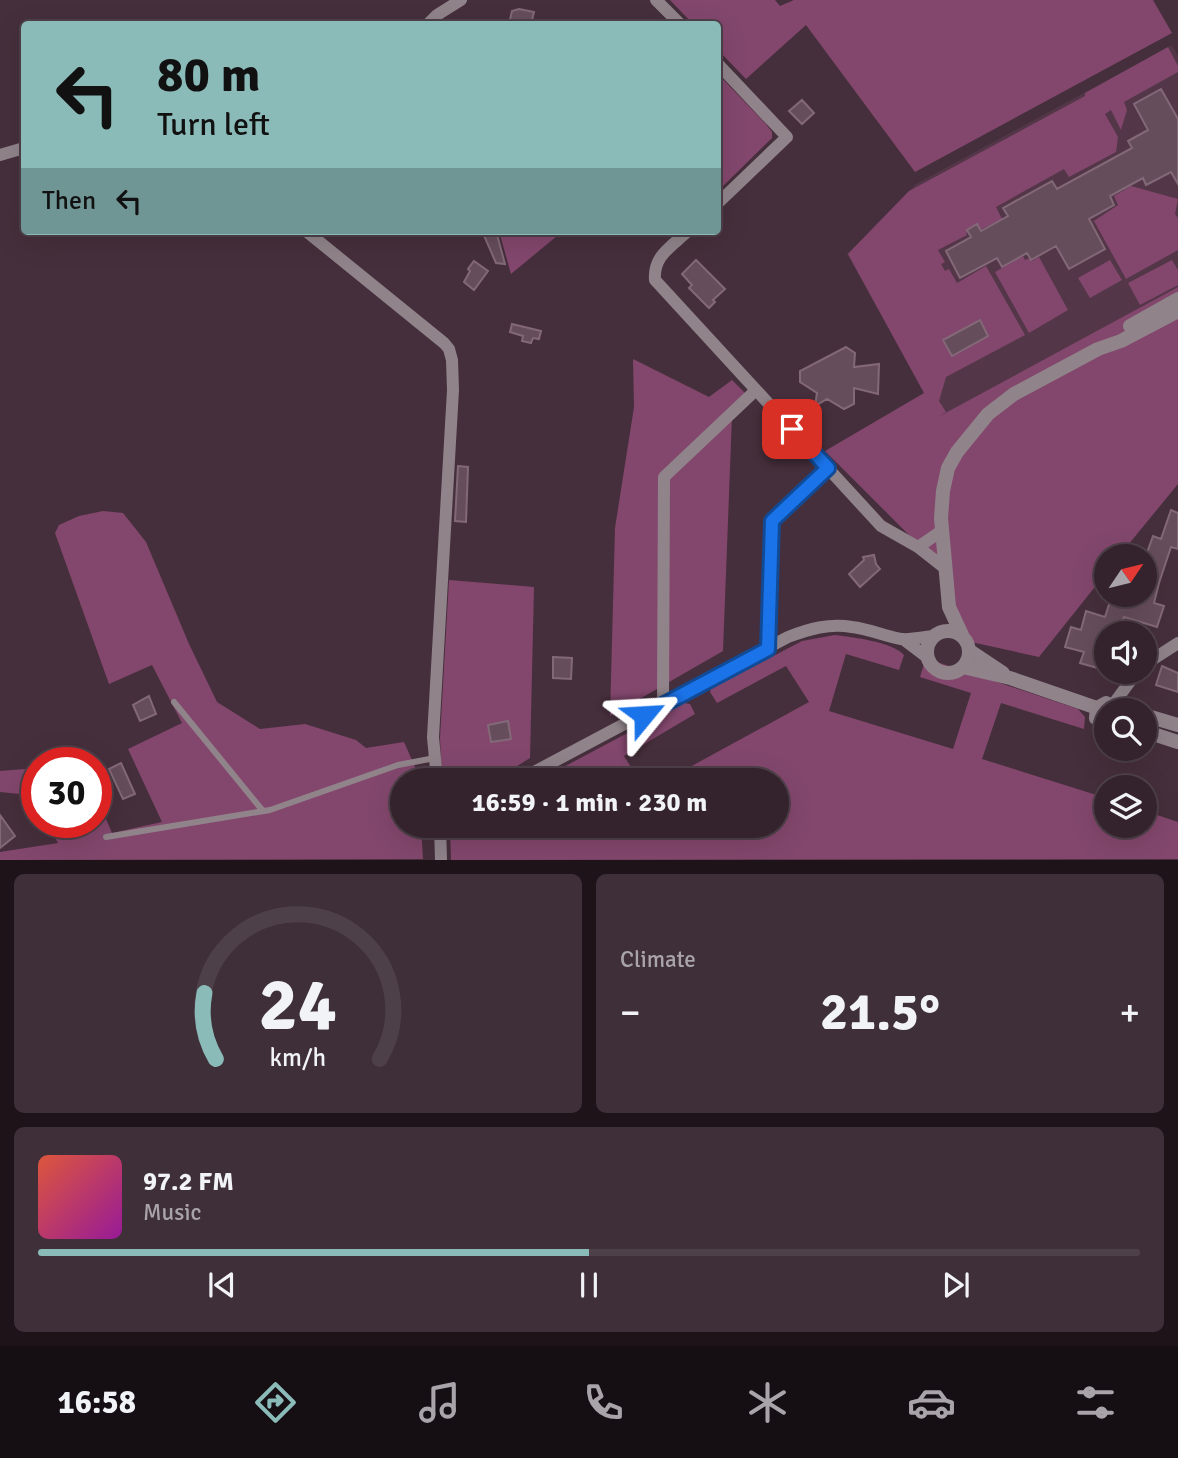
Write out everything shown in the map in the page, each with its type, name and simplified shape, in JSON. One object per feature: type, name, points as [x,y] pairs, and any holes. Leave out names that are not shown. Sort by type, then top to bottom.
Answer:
[{"type":"street","points":[[431,21],[461,0]]},
{"type":"street","points":[[656,0],[677,21]]},
{"type":"street","points":[[721,67],[787,138],[721,200]]},
{"type":"street","points":[[0,155],[21,149]]},
{"type":"street","points":[[311,235],[444,343],[450,354],[453,390],[433,737],[436,768]]},
{"type":"street","points":[[684,235],[659,258],[654,267],[655,280],[881,526],[918,547],[946,569]]},
{"type":"street","points":[[1098,349],[1116,333],[1178,299]]},
{"type":"street","points":[[1010,678],[970,651],[949,607],[943,530],[943,491],[948,468],[971,433],[988,414],[1014,394],[1098,349],[1121,341],[1178,311]]},
{"type":"street","points":[[663,705],[664,477],[756,390]]},
{"type":"street","points":[[768,649],[772,521],[828,468]]},
{"type":"street","points":[[918,547],[943,530]]},
{"type":"street","points":[[928,658],[928,646],[937,634],[949,607]]},
{"type":"street","points":[[542,768],[788,637],[823,626],[853,627],[903,639],[951,631],[962,635]]},
{"type":"street","points":[[903,639],[928,658],[935,668],[946,673],[963,667],[970,651]]},
{"type":"street","points":[[1157,656],[1178,643]]},
{"type":"street","points":[[963,667],[1010,678],[1094,707]]},
{"type":"street","points":[[1157,719],[1178,725]]},
{"type":"street","points":[[1157,736],[1178,742]]},
{"type":"street","points":[[440,838],[441,859]]},
{"type":"lane","points":[[174,702],[263,811]]},
{"type":"lane","points":[[112,836],[263,811],[398,765],[435,758]]},
{"type":"shaded area","points":[[670,0],[775,0],[780,6],[794,0],[1153,0],[1172,33],[915,172],[806,25],[746,79],[721,53],[721,21],[690,21]]},
{"type":"shaded area","points":[[1172,45],[1178,56],[1178,287],[939,419],[847,254],[916,184]]},
{"type":"shaded area","points":[[1168,47],[1178,66],[1178,72],[1124,102],[1127,110],[1121,130],[1111,110],[1105,114],[1118,137],[1116,152],[1069,177],[1064,169],[996,207],[1002,219],[980,230],[978,226],[938,250],[945,262],[941,264],[945,271],[949,269],[957,283],[986,266],[1025,335],[946,377],[939,401],[946,412],[938,417],[1178,287],[1178,484],[1129,544],[1094,544],[1094,588],[1039,657],[962,640],[955,606],[936,562],[825,451],[924,393],[848,254],[909,191],[1085,96],[1085,93]]},
{"type":"shaded area","points":[[721,77],[766,124],[772,132],[772,138],[721,188]]},
{"type":"shaded area","points":[[1131,186],[1178,199],[1175,214],[1178,218],[1178,250],[1126,279],[1094,221],[1118,205],[1114,196]]},
{"type":"shaded area","points":[[500,235],[558,235],[511,274]]},
{"type":"shaded area","points":[[1023,256],[1025,260],[1030,258],[1032,261],[1039,257],[1068,310],[1029,333],[995,272]]},
{"type":"shaded area","points":[[1110,260],[1122,280],[1090,298],[1078,278]]},
{"type":"shaded area","points":[[1172,260],[1178,270],[1178,285],[1140,305],[1128,283]]},
{"type":"shaded area","points":[[633,359],[709,397],[732,380],[751,399],[732,416],[723,651],[610,716],[615,528],[634,407]]},
{"type":"shaded area","points":[[103,511],[123,513],[146,542],[217,702],[260,729],[305,724],[356,740],[366,748],[404,742],[416,768],[390,768],[390,838],[422,838],[423,859],[0,860],[0,852],[58,843],[55,838],[112,838],[112,833],[162,822],[128,749],[182,723],[152,665],[109,684],[55,533],[59,525],[79,516]]},
{"type":"shaded area","points":[[449,580],[534,587],[530,758],[514,768],[441,768],[440,738]]},
{"type":"shaded area","points":[[835,635],[882,643],[899,650],[904,655],[899,670],[846,654],[829,711],[953,749],[971,693],[920,677],[924,664],[931,660],[1078,709],[1085,717],[1084,729],[1001,703],[982,759],[1094,794],[1094,838],[1157,838],[1157,815],[1178,822],[1178,859],[451,860],[450,838],[789,838],[789,768],[688,768],[809,702],[786,666],[717,703],[710,692],[711,689],[802,641]]},
{"type":"shaded area","points":[[684,703],[690,704],[695,714],[624,756],[632,768],[562,768]]},
{"type":"shaded area","points":[[21,769],[21,795],[0,792],[0,771]]},
{"type":"building","points":[[519,9],[534,12],[532,21],[510,21],[512,11]]},
{"type":"building","points":[[1161,89],[1178,119],[1178,184],[1171,172],[1146,185],[1143,178],[1110,196],[1114,205],[1089,219],[1105,249],[1069,269],[1056,246],[1031,260],[1027,253],[1002,267],[997,258],[960,278],[946,251],[971,237],[967,230],[977,224],[981,231],[1008,216],[1003,208],[1052,181],[1057,189],[1132,148],[1128,141],[1148,130],[1134,104]]},
{"type":"building","points":[[802,100],[814,113],[802,124],[789,111]]},
{"type":"building","points":[[484,235],[497,235],[505,264],[496,263]]},
{"type":"building","points":[[696,260],[725,289],[709,308],[689,288],[692,285],[682,274]]},
{"type":"building","points":[[474,261],[488,271],[474,290],[464,282]]},
{"type":"building","points":[[980,320],[988,336],[952,356],[943,340]]},
{"type":"building","points":[[512,324],[541,331],[539,339],[533,338],[531,343],[522,341],[523,336],[510,332]]},
{"type":"building","points":[[846,347],[855,353],[854,367],[879,364],[878,394],[854,388],[854,404],[844,409],[827,399],[815,406],[817,393],[800,382],[800,371]]},
{"type":"building","points":[[458,466],[468,467],[466,522],[455,521]]},
{"type":"building","points":[[1171,510],[1178,513],[1178,549],[1171,547],[1157,591],[1157,544],[1150,544],[1153,536],[1161,539]]},
{"type":"building","points":[[874,555],[880,569],[860,587],[849,574],[864,560],[863,557]]},
{"type":"building","points":[[1157,604],[1164,606],[1157,627],[1157,621],[1137,621],[1124,617],[1123,621],[1094,621],[1094,667],[1080,663],[1084,652],[1065,647],[1071,627],[1081,630],[1086,611],[1105,617],[1108,607],[1157,607]]},
{"type":"building","points":[[553,657],[572,658],[571,679],[553,678]]},
{"type":"building","points":[[1162,666],[1178,673],[1178,692],[1156,685]]},
{"type":"building","points":[[149,696],[156,714],[140,721],[133,705]]},
{"type":"building","points":[[508,721],[511,739],[491,742],[488,725]]},
{"type":"building","points":[[121,763],[135,794],[123,799],[112,775],[112,768]]},
{"type":"building","points":[[0,815],[15,836],[0,848]]},
{"type":"route","points":[[644,715],[768,649],[772,521],[828,468],[792,429]]}]
